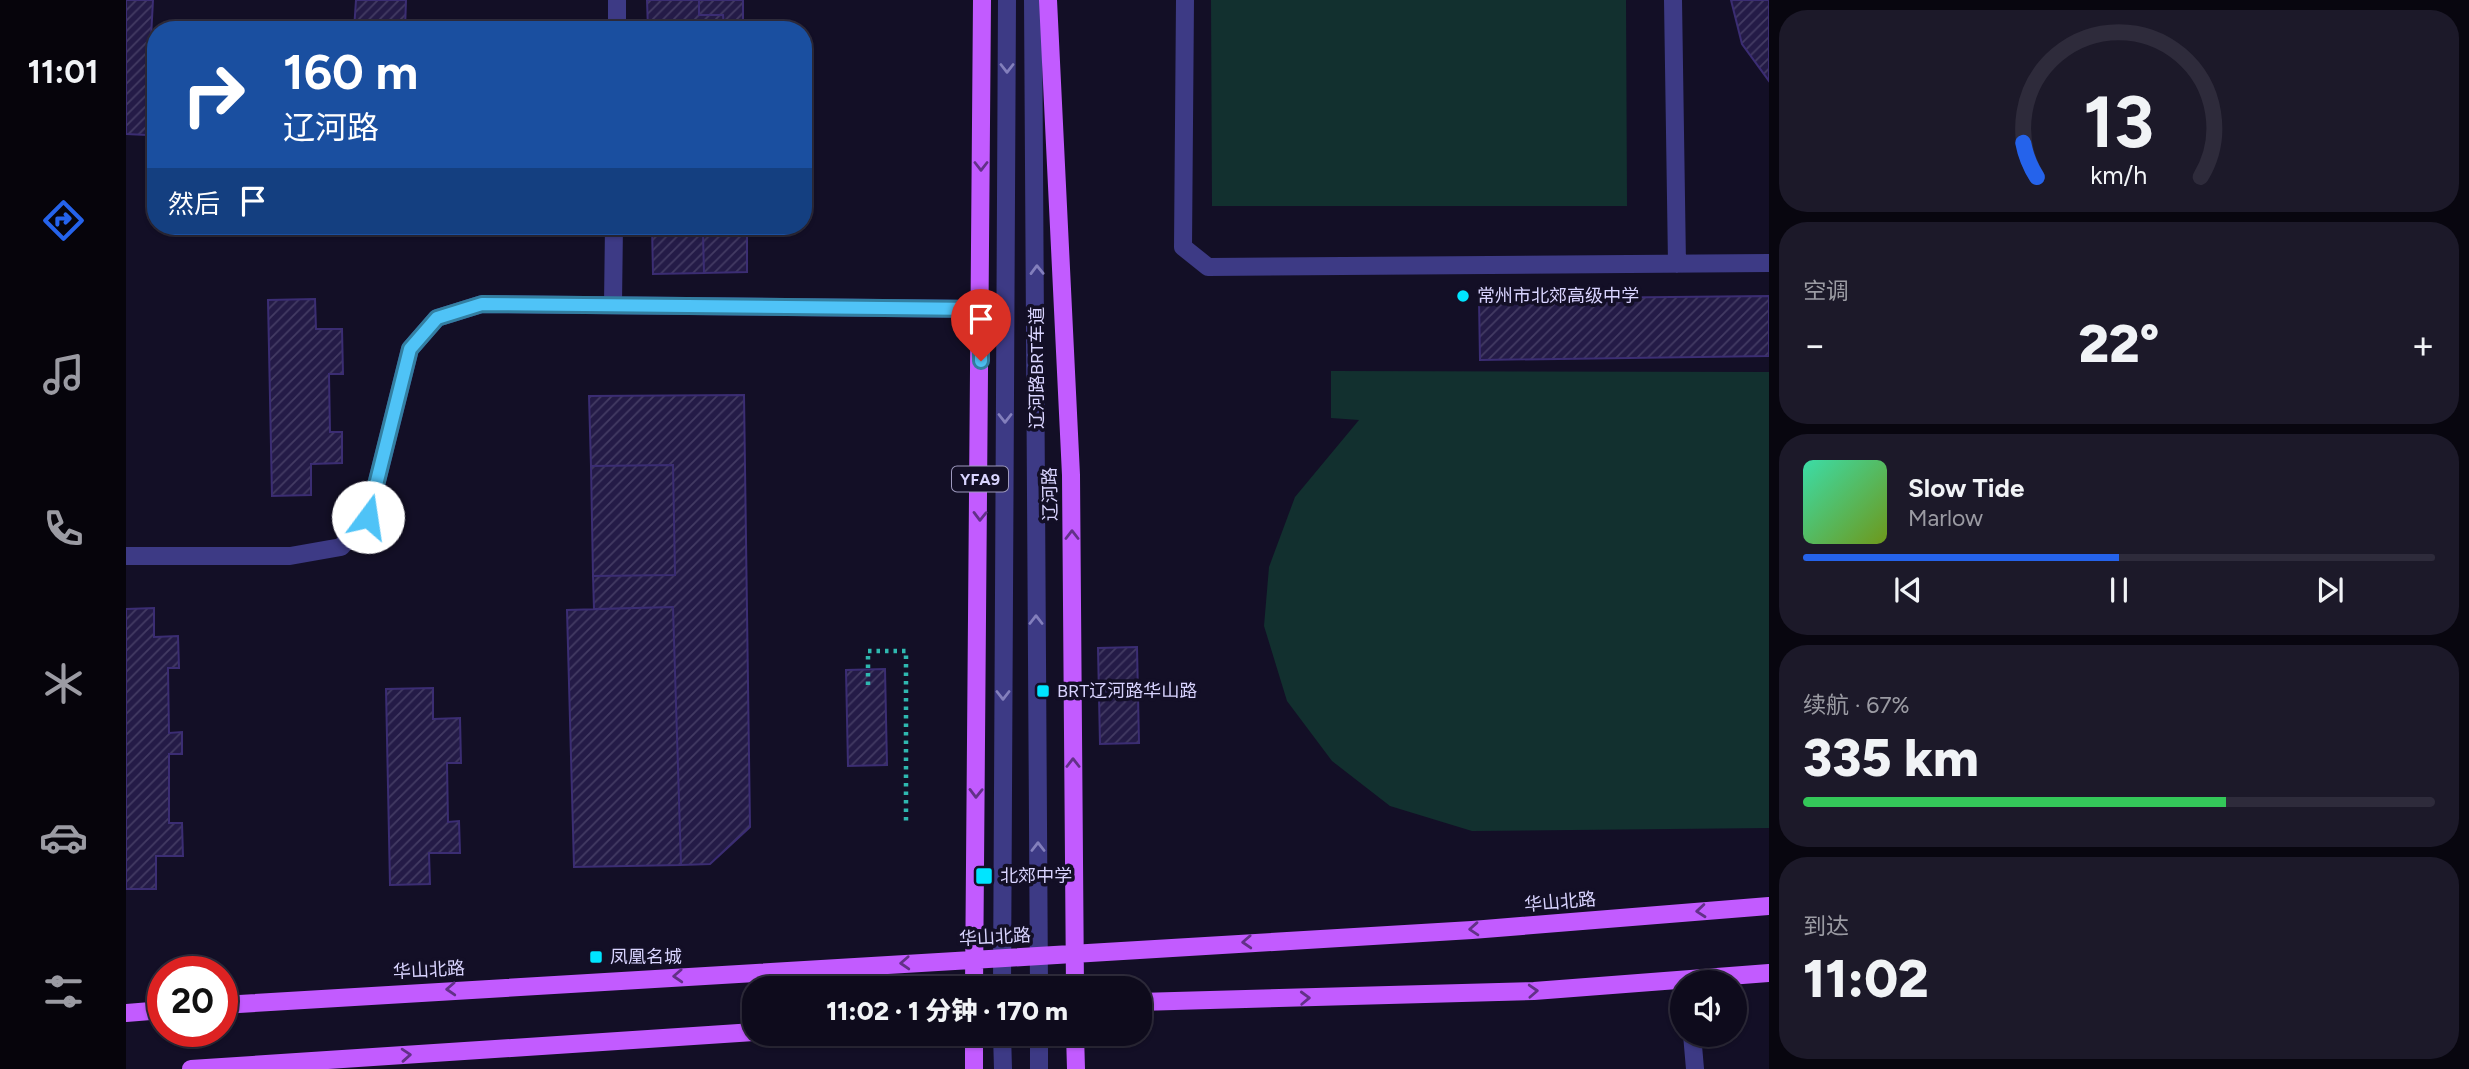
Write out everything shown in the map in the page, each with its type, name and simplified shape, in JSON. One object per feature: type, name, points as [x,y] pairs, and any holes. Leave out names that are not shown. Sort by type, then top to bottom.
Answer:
[{"type":"main road","name":"YFA9","points":[[974,976],[982,0]]},
{"type":"main road","name":"辽河路","points":[[1048,0],[1071,475],[1075,976]]},
{"type":"main road","name":"华山北路","points":[[238,1004],[1472,930],[1769,906]]},
{"type":"main road","points":[[1747,975],[1769,973]]},
{"type":"main road","points":[[1152,1002],[1534,991],[1670,982]]},
{"type":"main road","points":[[126,1013],[147,1011]]},
{"type":"main road","points":[[192,1069],[742,1033]]},
{"type":"main road","points":[[974,1046],[974,1069]]},
{"type":"main road","points":[[1075,1046],[1076,1069]]},
{"type":"lane","points":[[617,0],[617,21]]},
{"type":"lane","name":"辽河路BRT车道","points":[[1002,976],[1007,0]]},
{"type":"lane","name":"辽河路BRT车道","points":[[1033,0],[1039,976]]},
{"type":"lane","points":[[1185,0],[1183,247],[1208,267],[1769,263]]},
{"type":"lane","points":[[1673,0],[1678,264]]},
{"type":"lane","points":[[613,304],[614,235]]},
{"type":"lane","points":[[126,556],[290,556],[341,547],[368,517],[410,349],[437,318],[482,304],[981,309]]},
{"type":"lane","points":[[1002,1046],[1003,1069]]},
{"type":"lane","points":[[1039,1046],[1039,1069]]},
{"type":"lane","points":[[1693,1047],[1695,1069]]},
{"type":"path","points":[[868,685],[868,651],[906,651],[906,825]]},
{"type":"green space","points":[[1211,0],[1626,0],[1627,206],[1212,206]]},
{"type":"green space","points":[[1331,371],[1769,372],[1769,828],[1472,831],[1390,806],[1332,761],[1287,701],[1264,626],[1269,567],[1295,497],[1359,420],[1331,418]]},
{"type":"building","points":[[126,0],[153,0],[152,21],[147,21],[146,135],[126,134]]},
{"type":"building","points":[[356,0],[406,0],[405,21],[355,21]]},
{"type":"building","points":[[647,0],[699,0],[699,15],[723,15],[723,21],[648,21]]},
{"type":"building","points":[[699,0],[743,0],[743,21],[723,21],[723,15],[699,15]]},
{"type":"building","points":[[1731,0],[1769,0],[1769,81],[1742,44]]},
{"type":"building","points":[[652,235],[703,235],[704,273],[653,274]]},
{"type":"building","points":[[703,235],[747,235],[747,272],[704,273]]},
{"type":"building","points":[[1769,296],[1769,356],[1480,360],[1479,299]]},
{"type":"building","points":[[315,299],[316,329],[342,329],[343,374],[329,374],[330,432],[342,432],[342,463],[311,464],[311,495],[272,496],[268,300]]},
{"type":"building","points":[[744,395],[750,827],[710,864],[681,865],[673,607],[594,609],[593,576],[675,575],[673,465],[591,466],[589,396]]},
{"type":"building","points":[[673,465],[675,575],[593,576],[591,466]]},
{"type":"building","points":[[673,607],[681,865],[574,867],[567,610]]},
{"type":"building","points":[[154,608],[154,637],[178,636],[179,668],[168,668],[169,733],[182,732],[182,754],[169,754],[169,823],[182,823],[183,856],[156,856],[156,889],[126,889],[126,609]]},
{"type":"building","points":[[1137,647],[1139,743],[1100,744],[1098,648]]},
{"type":"building","points":[[885,669],[887,765],[848,766],[846,670]]},
{"type":"building","points":[[433,688],[433,719],[460,718],[461,763],[447,763],[448,822],[459,821],[460,853],[429,853],[430,884],[390,885],[386,689]]},
{"type":"place","name":"常州市北郊高级中学","points":[[1463,296]]},
{"type":"place","name":"BRT辽河路华山路","points":[[1043,691]]},
{"type":"place","name":"北郊中学","points":[[984,876]]},
{"type":"place","name":"凤凰名城","points":[[596,957]]},
{"type":"route","points":[[368,517],[410,349],[437,318],[482,304],[981,309],[981,361]]}]
